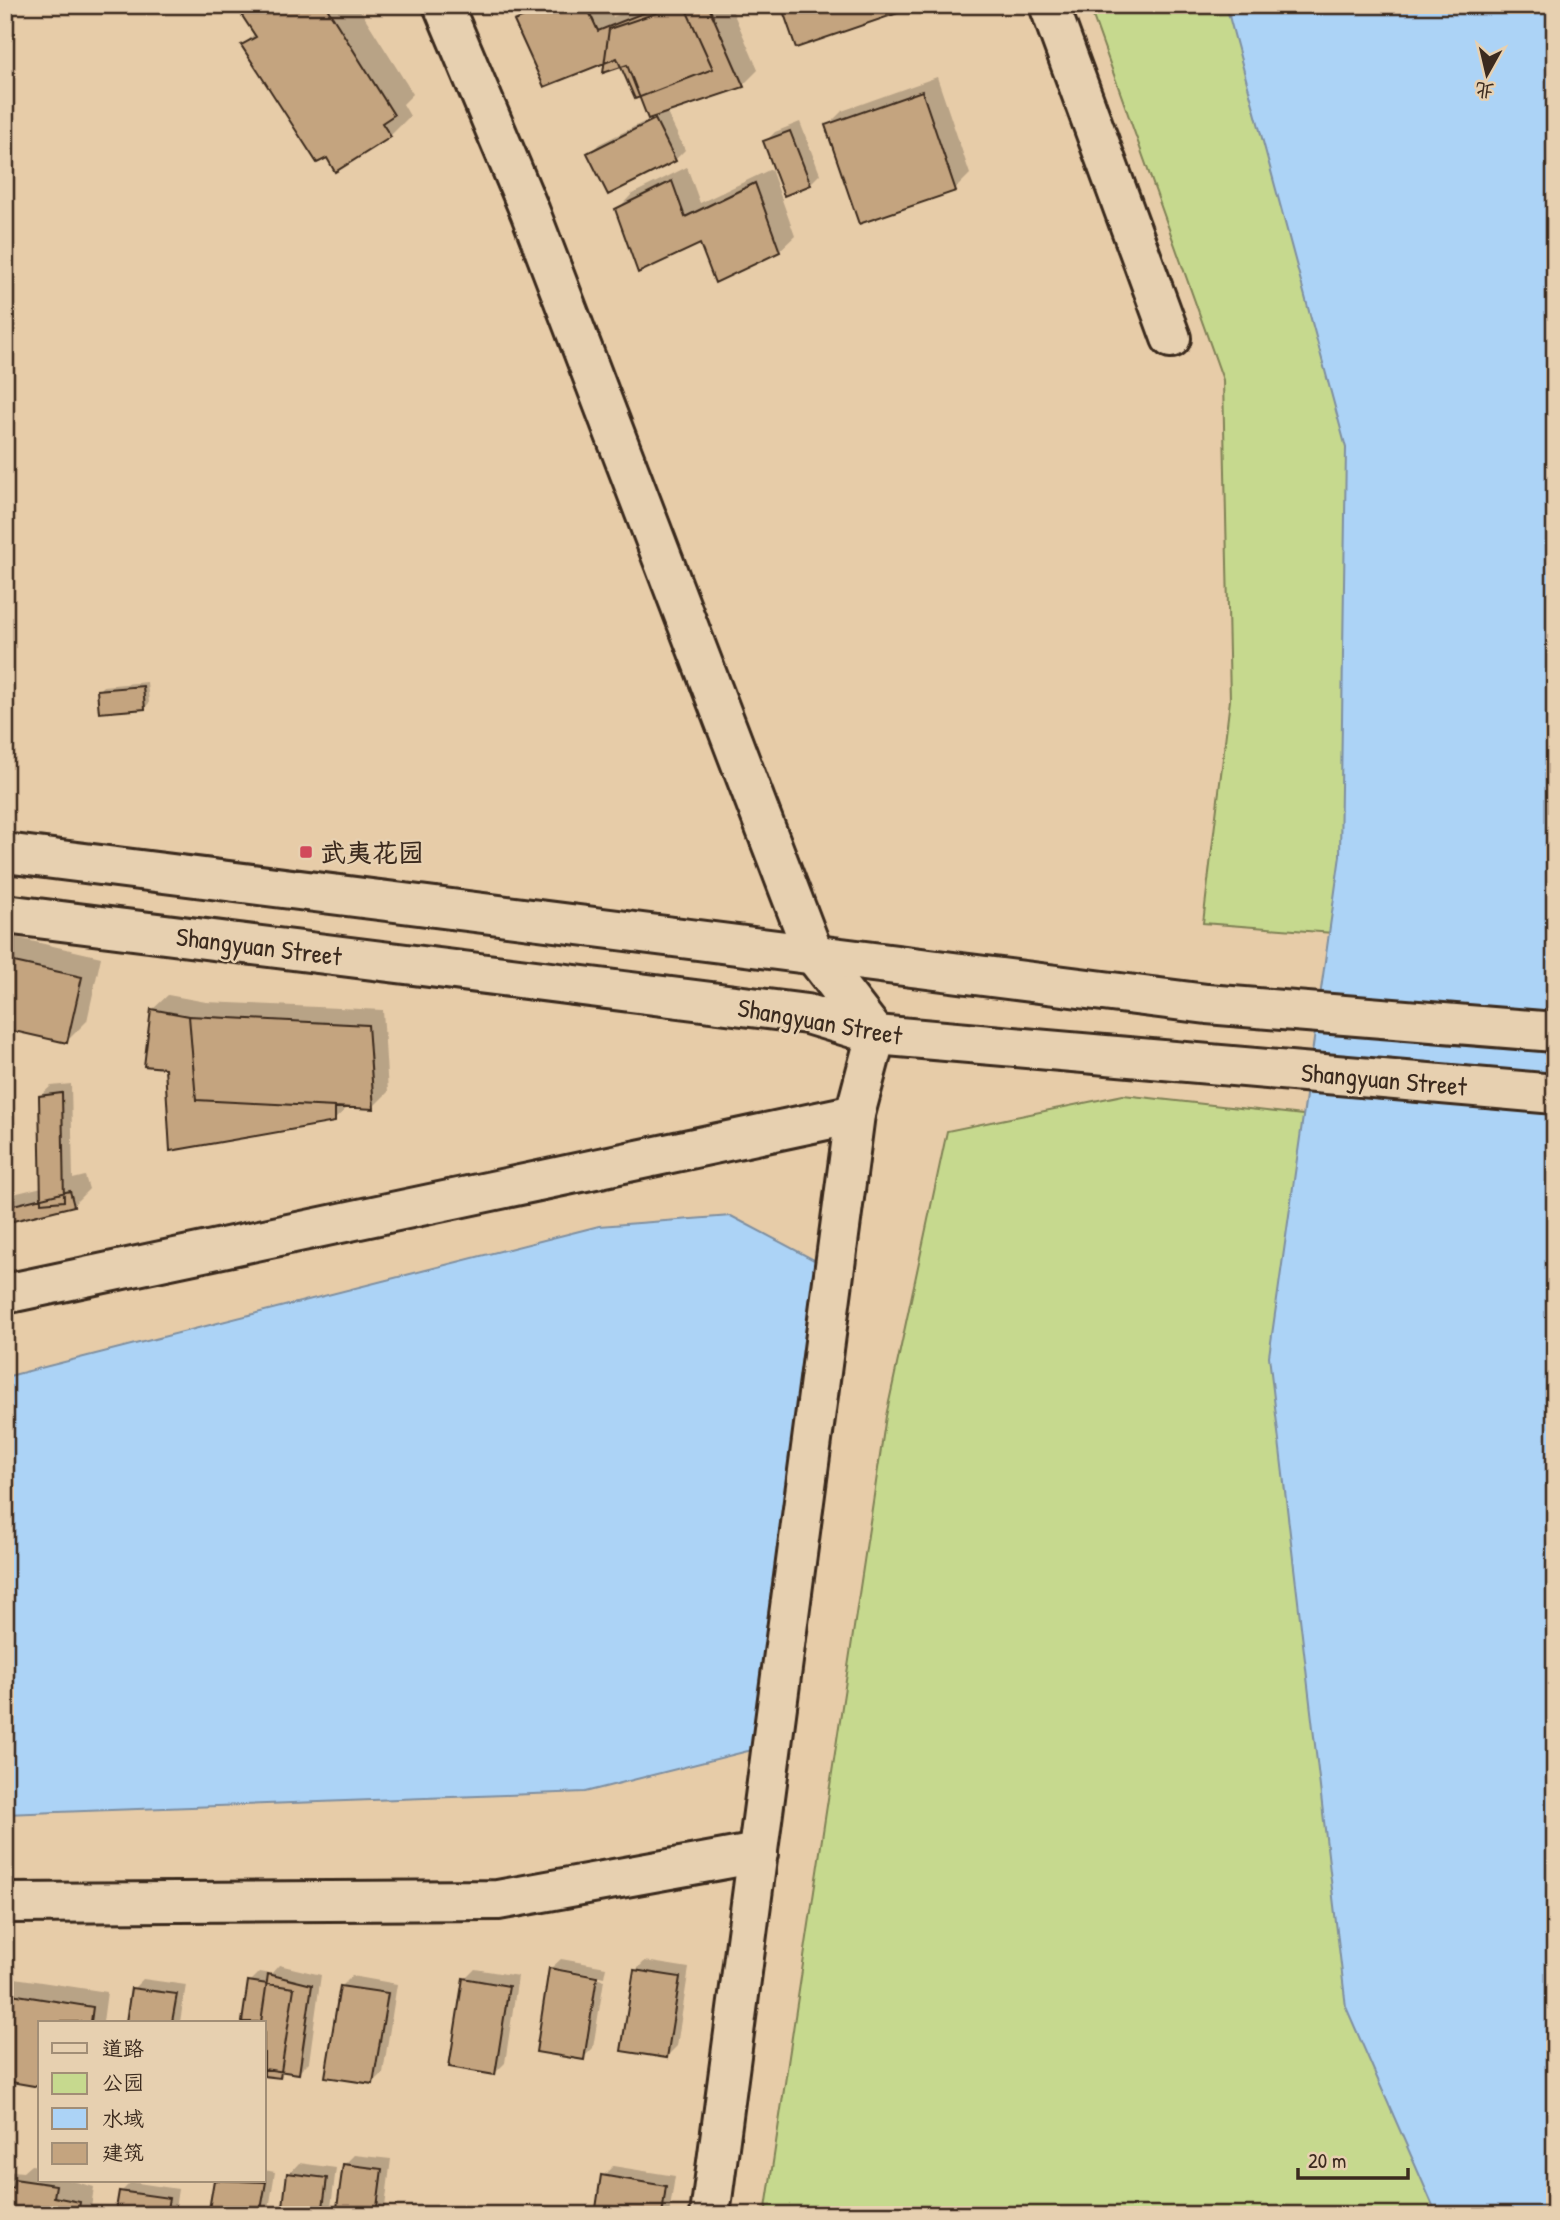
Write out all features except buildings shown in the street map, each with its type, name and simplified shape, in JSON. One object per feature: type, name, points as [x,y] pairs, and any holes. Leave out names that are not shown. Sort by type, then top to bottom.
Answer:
[{"type":"street","points":[[443,5],[530,212],[814,955],[876,1035],[855,1114],[710,2215]]},
{"type":"street","points":[[1049,5],[1171,338]]},
{"type":"street","points":[[5,853],[1207,1004],[1555,1032]]},
{"type":"street","name":"Shangyuan Street","points":[[5,914],[807,1014],[876,1035],[1555,1094]]},
{"type":"street","points":[[5,1294],[855,1114]]},
{"type":"street","points":[[5,1903],[498,1900],[758,1853]]},
{"type":"green space","points":[[1089,5],[1555,5],[1555,950],[1203,923],[1230,700],[1223,380]]},
{"type":"green space","points":[[1123,1095],[1303,1115],[1555,2215],[765,2215],[886,1416],[947,1131]]},
{"type":"water","points":[[1226,5],[1555,5],[1555,2215],[1437,2215],[1346,2007],[1269,1356],[1340,856],[1346,448]]},
{"type":"water","points":[[731,1216],[835,1271],[772,1745],[585,1792],[5,1814],[5,1377],[599,1226]]},
{"type":"place","name":"武夷花园","points":[[306,852]]}]
